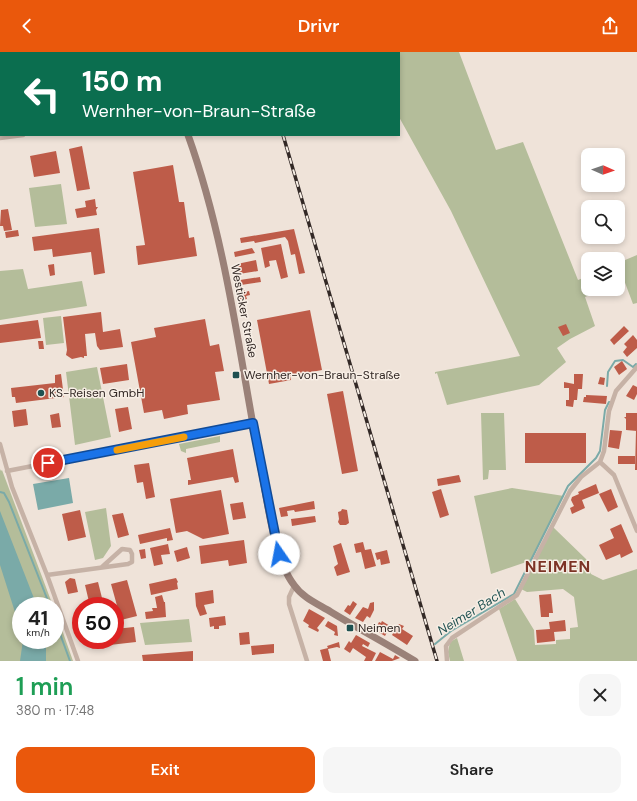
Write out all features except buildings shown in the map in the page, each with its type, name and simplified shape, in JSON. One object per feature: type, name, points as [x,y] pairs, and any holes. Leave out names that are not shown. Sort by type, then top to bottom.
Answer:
[{"type":"main road","name":"Westicker Straße","points":[[188,136],[207,192],[222,256],[235,317],[253,423],[279,554],[285,572],[294,586],[312,601],[415,661]]},
{"type":"street","points":[[0,138],[15,136]]},
{"type":"street","points":[[447,661],[446,646],[452,638],[517,595],[570,491],[581,477],[600,462],[604,451],[609,411],[616,391],[637,368]]},
{"type":"street","points":[[7,471],[253,423]]},
{"type":"street","points":[[0,444],[7,471],[78,661]]},
{"type":"street","points":[[600,462],[614,475],[637,531]]},
{"type":"street","points":[[47,575],[128,564],[133,558],[132,554],[126,549],[122,549],[102,567]]},
{"type":"street","points":[[294,586],[289,596],[289,604],[307,661]]},
{"type":"green space","points":[[400,52],[459,52],[496,150],[523,142],[578,280],[581,279],[581,296],[587,296],[585,297],[595,326],[570,339],[557,348],[566,362],[539,385],[447,405],[437,373],[435,374],[435,372],[520,356],[451,211],[400,119]]},
{"type":"green space","points":[[61,184],[67,224],[35,227],[29,188]]},
{"type":"green space","points":[[637,255],[637,303],[633,304],[625,283],[625,260]]},
{"type":"green space","points":[[23,269],[28,289],[82,281],[87,306],[0,320],[0,271]]},
{"type":"green space","points":[[61,316],[64,343],[46,345],[43,318]]},
{"type":"green space","points":[[97,367],[111,437],[75,445],[66,372]]},
{"type":"green space","points":[[481,413],[504,413],[506,470],[489,470],[488,479],[483,480]]},
{"type":"green space","points":[[220,436],[220,442],[186,449],[186,453],[181,451],[179,444]]},
{"type":"green space","points":[[0,469],[1,471],[2,470],[50,597],[12,597],[12,649],[64,649],[64,636],[73,661],[0,661]]},
{"type":"green space","points":[[512,488],[564,496],[532,560],[491,574],[474,496]]},
{"type":"green space","points":[[106,508],[111,546],[103,558],[95,560],[85,512]]},
{"type":"green space","points":[[553,527],[587,560],[591,574],[603,580],[637,569],[637,661],[517,661],[499,609],[515,599],[534,630],[535,645],[556,644],[556,640],[570,639],[570,628],[578,627],[574,597],[563,589],[527,592],[521,589]]},
{"type":"green space","points":[[189,619],[192,642],[145,645],[140,623]]},
{"type":"green space","points":[[457,638],[464,661],[450,661],[448,652],[450,642]]},
{"type":"water","points":[[69,478],[73,503],[38,510],[33,484]]},
{"type":"water","points":[[0,511],[33,597],[12,597],[12,603],[0,565]]},
{"type":"water","points":[[22,649],[46,649],[46,661],[20,661]]},
{"type":"waterway","name":"Neimer Bach","points":[[607,386],[608,372],[615,361],[623,360],[633,367],[636,364]]},
{"type":"waterway","name":"Neimer Bach","points":[[435,644],[451,631],[514,594],[568,486],[596,458],[600,451],[605,410],[609,402]]},
{"type":"waterway","points":[[0,492],[4,493],[9,502],[46,597]]},
{"type":"waterway","points":[[64,645],[70,661]]},
{"type":"railway","points":[[283,136],[437,661]]},
{"type":"slow traffic","points":[[117,450],[184,437]]},
{"type":"place","name":"Wernher-von-Braun-Straße","points":[[236,375]]},
{"type":"place","name":"KS-Reisen GmbH","points":[[41,393]]},
{"type":"place","name":"Neimen","points":[[350,628]]},
{"type":"district","name":"NEIMEN","points":[[558,566]]},
{"type":"route","points":[[48,463],[253,423],[279,554]]}]
